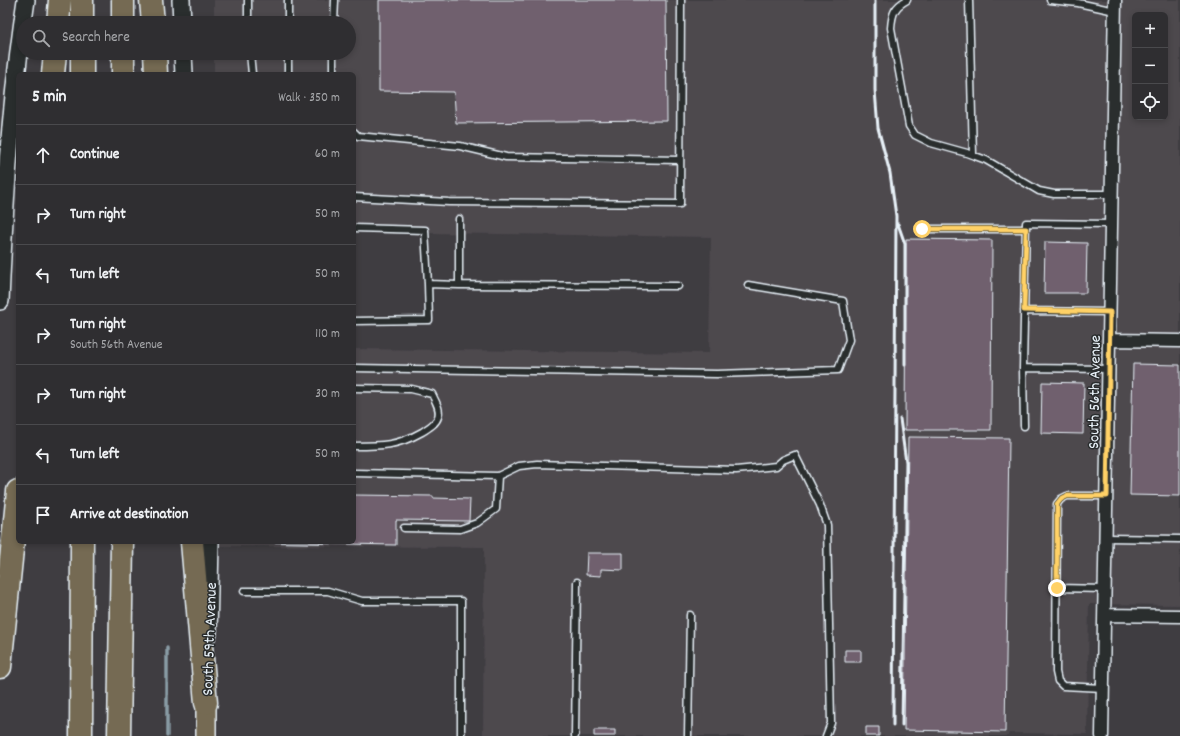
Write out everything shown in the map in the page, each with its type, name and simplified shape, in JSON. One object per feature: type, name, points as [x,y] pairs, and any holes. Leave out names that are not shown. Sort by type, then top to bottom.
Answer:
[{"type":"highway","points":[[59,16],[60,0]]},
{"type":"highway","points":[[82,0],[82,16]]},
{"type":"highway","points":[[123,0],[123,16]]},
{"type":"highway","points":[[151,0],[152,16]]},
{"type":"highway","points":[[54,72],[55,60]]},
{"type":"highway","points":[[82,60],[82,72]]},
{"type":"highway","points":[[123,60],[123,72]]},
{"type":"highway","points":[[155,60],[156,72]]},
{"type":"highway","points":[[0,667],[16,511]]},
{"type":"highway","points":[[81,736],[82,544]]},
{"type":"highway","points":[[119,736],[122,544]]},
{"type":"highway","points":[[192,544],[206,702]]},
{"type":"main road","points":[[24,16],[26,0]]},
{"type":"main road","points":[[181,0],[182,16]]},
{"type":"main road","points":[[0,301],[1,240],[17,60]]},
{"type":"main road","points":[[183,60],[184,72]]},
{"type":"main road","name":"South 59th Avenue","points":[[206,736],[210,544]]},
{"type":"street","name":"South 56th Avenue","points":[[1102,736],[1115,5]]},
{"type":"street","points":[[1110,340],[1180,341]]},
{"type":"street","points":[[1105,616],[1180,616]]},
{"type":"lane","points":[[248,0],[248,16]]},
{"type":"lane","points":[[288,0],[288,16]]},
{"type":"lane","points":[[334,16],[335,0]]},
{"type":"lane","points":[[356,197],[449,202],[680,204],[681,0]]},
{"type":"lane","points":[[907,0],[898,5],[892,16],[891,28],[909,126],[915,135],[931,143],[986,160],[1039,192],[1054,194],[1112,194]]},
{"type":"lane","points":[[969,0],[973,155]]},
{"type":"lane","points":[[1050,0],[1115,5]]},
{"type":"lane","points":[[251,60],[252,72]]},
{"type":"lane","points":[[288,60],[288,72]]},
{"type":"lane","points":[[333,60],[333,72]]},
{"type":"lane","points":[[356,134],[358,136],[460,146],[506,157],[680,160]]},
{"type":"lane","points":[[459,219],[459,285]]},
{"type":"lane","points":[[1024,426],[1023,368],[1026,223],[1112,224]]},
{"type":"lane","points":[[356,228],[425,230],[429,320],[356,321]]},
{"type":"lane","points":[[922,229],[1026,229]]},
{"type":"lane","points":[[428,284],[678,286]]},
{"type":"lane","points":[[356,368],[717,374],[838,370],[850,340],[843,301],[748,285]]},
{"type":"lane","points":[[1024,310],[1110,312]]},
{"type":"lane","points":[[1023,368],[1109,369]]},
{"type":"lane","points":[[356,388],[412,389],[432,394],[438,408],[438,417],[431,426],[405,441],[383,446],[356,446]]},
{"type":"lane","points":[[356,473],[498,476],[519,466],[537,464],[736,470],[776,466],[783,460],[794,455],[820,505],[827,525],[831,723],[826,736]]},
{"type":"lane","points":[[404,528],[460,529],[477,523],[496,509],[498,476]]},
{"type":"lane","points":[[1103,688],[1063,686],[1058,681],[1056,672],[1057,504],[1061,499],[1067,496],[1107,496]]},
{"type":"lane","points":[[1106,538],[1180,539]]},
{"type":"lane","points":[[575,736],[577,582]]},
{"type":"lane","points":[[1057,588],[1105,589]]},
{"type":"lane","points":[[244,591],[328,591],[362,601],[461,601],[461,736]]},
{"type":"lane","points":[[688,736],[690,615]]},
{"type":"shaded area","points":[[214,0],[1180,0],[1180,605],[1089,604],[1087,734],[1009,733],[1008,736],[483,736],[484,547],[219,546],[219,544],[356,544],[356,349],[709,353],[711,237],[356,232],[356,72],[214,72],[214,60],[356,60],[356,16],[214,16]]},
{"type":"building","points":[[379,0],[666,0],[667,121],[456,123],[454,92],[379,91]]},
{"type":"building","points":[[906,239],[992,240],[991,430],[905,430]]},
{"type":"building","points":[[1045,242],[1087,243],[1086,293],[1044,293]]},
{"type":"building","points":[[1133,364],[1180,365],[1180,496],[1130,495]]},
{"type":"building","points":[[1042,382],[1084,383],[1083,434],[1041,433]]},
{"type":"building","points":[[908,437],[1009,438],[1005,732],[904,730]]},
{"type":"building","points":[[356,495],[433,496],[433,498],[470,499],[469,521],[396,520],[396,545],[347,544],[356,544]]},
{"type":"building","points":[[587,553],[623,553],[623,570],[601,569],[601,576],[586,575]]},
{"type":"building","points":[[845,650],[861,650],[861,662],[845,662]]},
{"type":"building","points":[[866,727],[879,727],[879,736],[866,736]]},
{"type":"building","points":[[594,730],[615,730],[615,736],[594,736]]},
{"type":"waterway","points":[[167,648],[167,736]]},
{"type":"railway","points":[[875,0],[875,90],[878,128],[890,173],[896,216],[893,725]]},
{"type":"railway","points":[[898,224],[905,244],[905,365]]},
{"type":"railway","points":[[900,419],[906,462],[902,725]]},
{"type":"route","points":[[922,229],[1026,229],[1024,310],[1110,312],[1107,496],[1067,496],[1061,499],[1057,504],[1057,588]]}]
